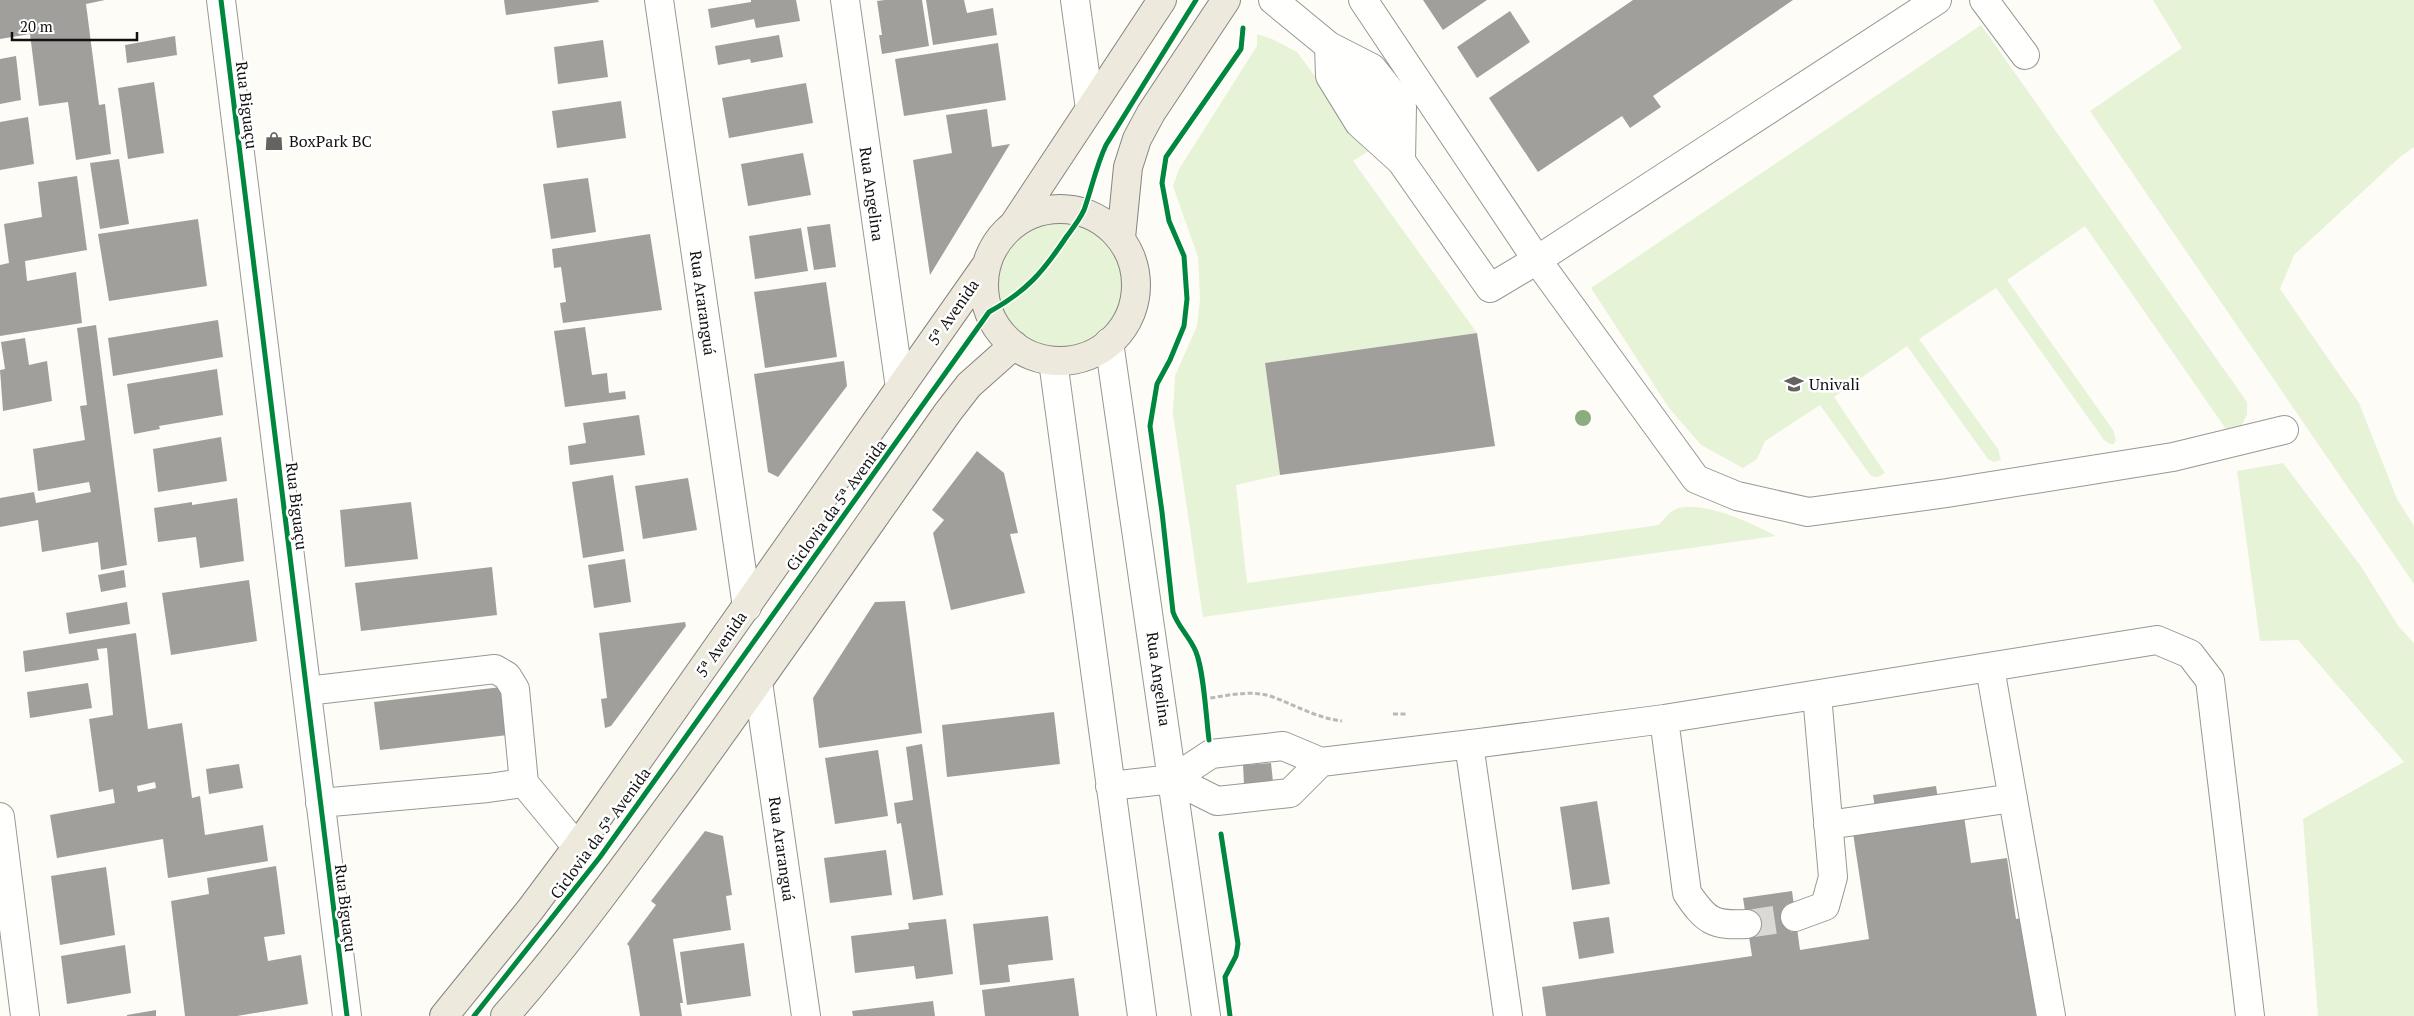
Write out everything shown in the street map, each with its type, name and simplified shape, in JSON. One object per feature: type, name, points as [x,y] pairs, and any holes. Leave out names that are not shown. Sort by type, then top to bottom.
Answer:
[{"type":"main road","points":[[1014,224],[1035,213],[1059,208],[1083,212],[1097,218],[1104,222],[1120,238],[1132,258],[1135,288],[1133,303],[1124,325],[1109,342],[1092,353],[1073,360],[1053,360],[1032,356],[1014,345],[999,330],[989,312],[984,289],[987,264],[997,242],[1014,224],[1162,0]]},
{"type":"main road","points":[[1120,238],[1128,167],[1137,139],[1151,113],[1226,0]]},
{"type":"main road","name":"5ª Avenida","points":[[444,1016],[524,918],[577,847],[987,264]]},
{"type":"main road","points":[[505,1016],[581,925],[758,682],[948,412],[969,385],[1014,345]]},
{"type":"street","name":"Rua Biguaçu","points":[[221,0],[347,1016]]},
{"type":"street","name":"Rua Araranguá","points":[[659,0],[747,607]]},
{"type":"street","name":"Rua Angelina","points":[[845,0],[900,388]]},
{"type":"street","points":[[1075,0],[1090,109]]},
{"type":"street","points":[[1273,0],[1329,46],[1380,114],[1401,161],[1490,288],[1538,260],[1937,0]]},
{"type":"street","points":[[1363,0],[1538,260],[1696,479],[1737,496],[1808,512],[1947,494],[2173,458],[2284,430]]},
{"type":"street","points":[[1984,0],[2025,55]]},
{"type":"street","name":"Rua Angelina","points":[[1109,342],[1174,779],[1206,1016]]},
{"type":"street","points":[[1053,360],[1142,1016]]},
{"type":"street","points":[[1110,786],[1174,779],[1211,754],[1283,746],[1321,762],[1430,749],[1664,719],[2157,640],[2190,654],[2210,680],[2250,1016]]},
{"type":"street","points":[[1990,668],[2051,1016]]},
{"type":"street","points":[[307,691],[495,670],[507,676],[515,689],[524,783],[577,847]]},
{"type":"street","name":"Rua Araranguá","points":[[758,682],[806,1016]]},
{"type":"street","points":[[1795,917],[1825,906],[1833,877],[1817,695]]},
{"type":"street","points":[[1664,719],[1687,893],[1702,915],[1724,926],[1747,924]]},
{"type":"street","points":[[1469,744],[1508,1016]]},
{"type":"street","points":[[1174,779],[1217,801],[1290,793],[1321,762]]},
{"type":"street","points":[[320,803],[524,783]]},
{"type":"street","points":[[1828,825],[2013,798]]},
{"type":"street","points":[[0,817],[25,1016]]},
{"type":"path","points":[[1202,691],[1205,707]]},
{"type":"path","points":[[1203,699],[1254,693],[1272,697],[1326,719],[1344,721]]},
{"type":"path","points":[[1383,716],[1403,713],[1416,715],[1423,719],[1426,725],[1430,749]]},
{"type":"green space","points":[[2153,0],[2414,0],[2414,147],[2400,157],[2294,255],[2280,289],[2359,403],[2397,499],[2414,526],[2414,584],[2090,111],[2182,48]]},
{"type":"green space","points":[[1981,25],[2247,402],[2247,414],[2242,425],[2226,429],[2085,226],[2007,280],[2113,430],[2116,440],[2114,444],[2104,440],[1996,288],[1919,339],[1998,449],[2001,460],[1994,462],[1988,459],[1907,346],[1834,397],[1885,473],[1878,477],[1871,476],[1820,405],[1765,441],[1757,459],[1743,468],[1701,445],[1669,408],[1591,288]]},
{"type":"green space","points":[[1257,34],[1272,39],[1297,52],[1370,150],[1353,161],[1477,333],[1265,363],[1280,475],[1236,485],[1247,583],[1659,525],[1673,510],[1687,507],[1699,507],[1727,514],[1776,536],[1203,617],[1173,414],[1175,376],[1197,326],[1200,299],[1198,257],[1173,186],[1179,169],[1257,46]]},
{"type":"green space","points":[[1060,222],[1084,227],[1105,240],[1118,261],[1123,285],[1118,309],[1105,330],[1084,343],[1060,348],[1036,343],[1015,330],[1002,309],[997,285],[1002,261],[1015,240],[1036,227]]},
{"type":"green space","points":[[2283,463],[2360,565],[2399,627],[2414,643],[2414,1016],[2318,1016],[2303,819],[2404,762],[2298,640],[2260,641],[2237,471]]},
{"type":"building","points":[[0,0],[105,0],[86,4],[99,105],[105,104],[111,154],[76,160],[68,102],[39,106],[30,34],[0,39]]},
{"type":"building","points":[[504,0],[598,0],[599,2],[506,15]]},
{"type":"building","points":[[751,0],[796,0],[800,21],[756,28],[754,19],[711,28],[708,9],[751,2]]},
{"type":"building","points":[[922,0],[929,46],[882,54],[879,35],[882,35],[877,1]]},
{"type":"building","points":[[926,0],[964,0],[967,13],[993,8],[997,35],[933,45]]},
{"type":"building","points":[[1423,0],[1487,0],[1443,30]]},
{"type":"building","points":[[1633,0],[1793,0],[1653,96],[1661,107],[1630,128],[1622,116],[1538,172],[1489,98]]},
{"type":"building","points":[[1510,11],[1530,42],[1477,78],[1457,47]]},
{"type":"building","points":[[779,35],[783,57],[751,63],[750,59],[718,65],[715,46]]},
{"type":"building","points":[[175,36],[177,55],[127,63],[125,45]]},
{"type":"building","points":[[603,40],[608,77],[558,84],[554,47]]},
{"type":"building","points":[[998,43],[1006,100],[904,116],[895,59]]},
{"type":"building","points":[[16,56],[21,100],[0,104],[0,59]]},
{"type":"building","points":[[154,82],[164,153],[128,159],[118,88]]},
{"type":"building","points":[[806,83],[813,123],[729,138],[722,98]]},
{"type":"building","points":[[621,101],[626,138],[557,148],[552,111]]},
{"type":"building","points":[[987,109],[992,147],[1010,144],[930,275],[913,160],[952,153],[946,115]]},
{"type":"building","points":[[28,117],[34,164],[0,170],[0,122]]},
{"type":"building","points":[[803,153],[811,195],[748,206],[741,164]]},
{"type":"building","points":[[119,159],[129,224],[100,229],[90,163]]},
{"type":"building","points":[[77,176],[87,250],[25,261],[27,281],[76,272],[82,323],[0,336],[0,265],[9,263],[4,224],[42,217],[38,182]]},
{"type":"building","points":[[588,178],[596,232],[551,239],[543,184]]},
{"type":"building","points":[[198,219],[207,286],[109,301],[98,234]]},
{"type":"building","points":[[830,224],[836,267],[814,270],[807,227]]},
{"type":"building","points":[[801,228],[808,271],[755,279],[749,236]]},
{"type":"building","points":[[650,234],[662,310],[563,323],[560,303],[566,302],[561,267],[554,268],[552,249]]},
{"type":"building","points":[[826,282],[837,357],[765,368],[754,292]]},
{"type":"building","points":[[218,320],[223,357],[113,376],[108,338]]},
{"type":"building","points":[[96,325],[127,565],[101,570],[98,542],[42,552],[38,520],[0,527],[0,498],[34,492],[36,503],[91,492],[89,482],[38,491],[33,449],[85,440],[80,406],[87,405],[77,328]]},
{"type":"building","points":[[585,327],[592,375],[607,373],[609,393],[625,391],[626,399],[565,407],[554,331]]},
{"type":"building","points":[[1477,333],[1495,446],[1280,475],[1265,363]]},
{"type":"building","points":[[25,338],[29,365],[47,361],[52,401],[3,411],[0,370],[5,369],[1,342]]},
{"type":"building","points":[[844,361],[847,386],[778,477],[768,472],[754,374]]},
{"type":"building","points":[[217,369],[223,415],[159,426],[160,429],[134,434],[127,384]]},
{"type":"building","points":[[639,415],[645,455],[570,465],[568,446],[586,443],[583,423]]},
{"type":"building","points":[[221,437],[227,481],[158,492],[153,449]]},
{"type":"building","points":[[977,451],[1004,473],[1018,533],[1010,534],[1025,593],[951,610],[933,533],[944,520],[932,510]]},
{"type":"building","points":[[613,475],[624,551],[583,558],[572,482]]},
{"type":"building","points":[[688,478],[697,530],[643,539],[635,486]]},
{"type":"building","points":[[237,498],[244,561],[200,568],[196,537],[158,542],[154,508],[192,502],[192,505]]},
{"type":"building","points":[[411,502],[418,559],[345,567],[340,510]]},
{"type":"building","points":[[625,559],[631,602],[594,608],[588,565]]},
{"type":"building","points":[[492,567],[497,615],[361,631],[355,583]]},
{"type":"building","points":[[124,570],[126,587],[101,592],[98,575]]},
{"type":"building","points":[[249,580],[257,641],[171,655],[162,593]]},
{"type":"building","points":[[905,601],[922,733],[819,748],[813,698],[875,602]]},
{"type":"building","points":[[127,602],[130,624],[69,634],[66,613]]},
{"type":"building","points":[[685,622],[686,626],[611,726],[605,728],[601,699],[607,698],[599,633]]},
{"type":"building","points":[[136,633],[148,729],[182,723],[192,798],[200,796],[205,835],[263,825],[268,861],[168,878],[163,839],[57,858],[50,815],[115,803],[113,789],[99,792],[89,719],[113,715],[107,648],[97,649],[99,660],[25,672],[23,651]],"holes":[[[155,782],[156,788],[138,792],[137,786]]]},
{"type":"building","points":[[88,683],[92,708],[30,718],[27,692]]},
{"type":"building","points":[[510,686],[516,734],[380,750],[374,702]]},
{"type":"building","points":[[1054,712],[1060,764],[947,777],[942,725]]},
{"type":"building","points":[[922,744],[943,895],[913,900],[901,823],[897,824],[894,803],[913,800],[906,747]]},
{"type":"building","points":[[878,750],[888,816],[835,824],[825,758]]},
{"type":"building","points":[[1271,763],[1273,782],[1244,784],[1243,765]]},
{"type":"building","points":[[239,764],[243,788],[209,794],[206,769]]},
{"type":"building","points":[[1936,786],[1941,820],[1964,816],[1971,863],[2007,858],[2016,919],[2022,918],[2025,938],[2052,934],[2061,1000],[2034,1004],[2036,1016],[1546,1016],[1542,987],[1752,956],[1743,898],[1792,891],[1800,950],[1869,939],[1853,833],[1878,829],[1873,795]]},
{"type":"building","points":[[1597,801],[1610,884],[1572,890],[1560,807]]},
{"type":"building","points":[[705,831],[723,836],[732,895],[726,896],[731,930],[673,939],[683,1003],[680,1003],[682,1016],[640,1016],[629,946],[627,944],[656,905],[651,901]]},
{"type":"building","points":[[886,850],[892,895],[830,903],[824,858]]},
{"type":"building","points":[[276,866],[285,934],[264,937],[268,961],[301,955],[308,1004],[237,1016],[185,1016],[171,901],[209,894],[207,878]]},
{"type":"building","points":[[106,867],[115,935],[60,945],[51,876]]},
{"type":"building","points":[[1048,916],[1053,960],[1008,965],[1010,982],[980,985],[973,924]]},
{"type":"building","points":[[1609,917],[1614,953],[1579,959],[1573,922]]},
{"type":"building","points":[[946,919],[953,974],[916,979],[914,966],[855,973],[851,936],[909,929],[908,923]]},
{"type":"building","points":[[744,943],[751,996],[687,1005],[680,952]]},
{"type":"building","points":[[125,945],[131,993],[67,1004],[61,956]]},
{"type":"building","points":[[1074,978],[1079,1016],[985,1016],[982,990]]},
{"type":"building","points":[[933,1001],[935,1016],[853,1016],[852,1011]]},
{"type":"building","points":[[156,1010],[156,1016],[127,1016],[127,1015]]},
{"type":"tunnel","points":[[1747,924],[1795,917]]},
{"type":"cycle path","points":[[221,0],[347,1016]]},
{"type":"cycle path","name":"Ciclovia da 5ª Avenida","points":[[474,1016],[600,857],[989,312],[1014,296],[1033,280],[1058,249],[1084,210],[1099,161],[1106,145],[1196,0]]},
{"type":"cycle path","points":[[1209,740],[1199,661],[1196,652],[1173,612],[1150,426],[1157,384],[1170,360],[1184,326],[1187,299],[1184,256],[1169,221],[1162,183],[1166,157],[1241,49],[1243,28]]},
{"type":"cycle path","points":[[1221,834],[1238,944],[1236,956],[1225,977],[1230,1016]]},
{"type":"place","name":"BoxPark BC","points":[[274,141]]},
{"type":"place","name":"Univali","points":[[1794,384]]}]
